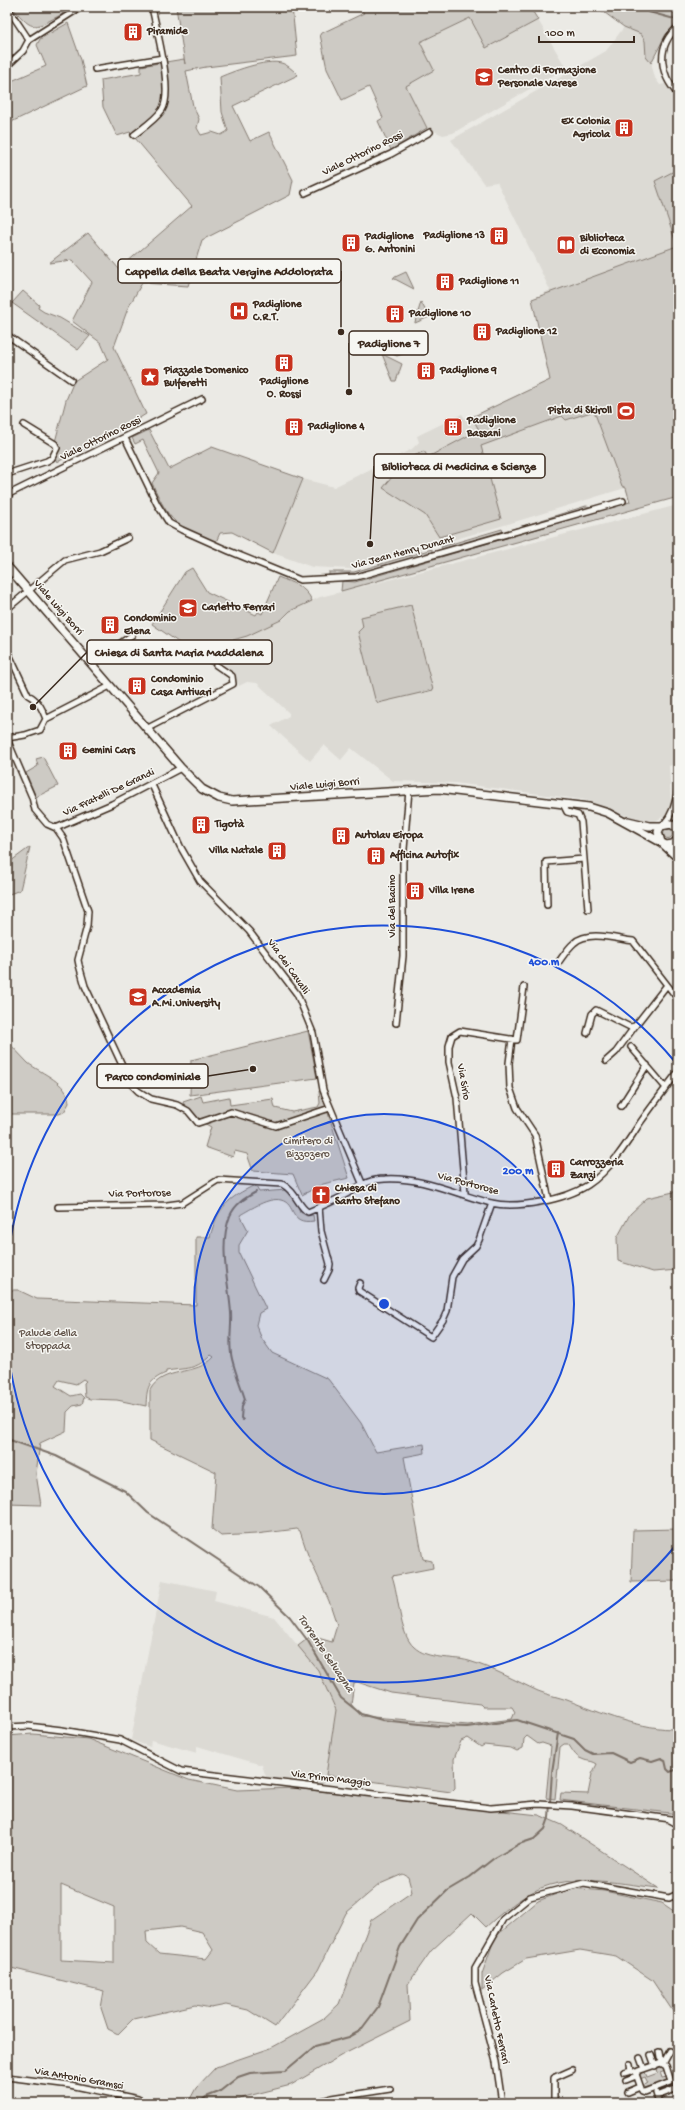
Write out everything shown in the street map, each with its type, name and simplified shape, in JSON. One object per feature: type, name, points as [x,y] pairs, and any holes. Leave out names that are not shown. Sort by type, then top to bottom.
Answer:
[{"type":"main road","name":"Viale Luigi Borri","points":[[7,566],[181,768],[202,789],[219,798],[232,802],[409,790],[452,790],[589,807],[616,818],[664,844],[678,858]]},
{"type":"main road","name":"Viale Luigi Borri","points":[[616,818],[634,823],[663,825],[671,824],[678,829]]},
{"type":"main road","points":[[663,825],[658,832],[664,844],[673,844],[678,839]]},
{"type":"street","points":[[7,7],[29,40]]},
{"type":"street","points":[[7,66],[23,51],[29,40],[81,7]]},
{"type":"street","points":[[134,135],[163,109],[166,92],[163,58],[152,7]]},
{"type":"street","points":[[678,28],[666,41],[662,60],[666,78],[678,94]]},
{"type":"street","points":[[95,69],[163,58]]},
{"type":"street","name":"Viale Ottorino Rossi","points":[[305,193],[391,154],[430,132]]},
{"type":"street","points":[[7,336],[71,380]]},
{"type":"street","name":"Viale Ottorino Rossi","points":[[7,495],[202,399]]},
{"type":"street","points":[[7,474],[34,467],[52,458],[57,448],[55,444],[24,424]]},
{"type":"street","name":"Via Jean Henry Dunant","points":[[125,438],[157,504],[169,523],[229,551],[300,580],[356,577],[623,501]]},
{"type":"street","points":[[7,609],[65,560],[100,551],[128,538]]},
{"type":"street","points":[[91,664],[132,635]]},
{"type":"street","points":[[7,650],[28,695],[35,698],[46,719]]},
{"type":"street","points":[[148,728],[233,684],[232,676],[216,665]]},
{"type":"street","points":[[56,828],[47,824],[34,810],[32,797],[7,738],[25,735],[40,730],[46,719],[110,686]]},
{"type":"street","name":"Via Fratelli De Grandi","points":[[181,768],[152,785],[56,828],[63,838],[88,911],[87,926],[78,960],[78,965],[85,986],[131,1084],[138,1091],[151,1099],[177,1106],[188,1111],[198,1123],[231,1112],[276,1126],[330,1108]]},
{"type":"street","name":"Via dei Cavalli","points":[[152,785],[180,846],[200,881],[252,934],[297,994],[313,1033],[322,1090],[362,1183]]},
{"type":"street","name":"Via del Bacino","points":[[396,1023],[403,956],[403,866],[409,790]]},
{"type":"street","points":[[663,825],[670,817],[675,806],[678,790]]},
{"type":"street","points":[[563,804],[567,812],[578,815],[580,820],[588,909]]},
{"type":"street","points":[[664,844],[678,848]]},
{"type":"street","points":[[547,904],[546,862],[584,859]]},
{"type":"street","points":[[558,963],[575,942],[583,938],[594,936],[633,941],[678,999]]},
{"type":"street","points":[[606,1061],[616,1052],[667,985]]},
{"type":"street","points":[[524,987],[516,1040],[512,1039],[509,1063],[510,1088],[517,1108],[535,1135],[548,1200]]},
{"type":"street","points":[[586,1034],[592,1014],[596,1010],[630,1027],[635,1026]]},
{"type":"street","name":"Via Sirio","points":[[464,1193],[457,1098],[449,1062],[449,1046],[452,1036],[460,1032],[512,1039]]},
{"type":"street","points":[[631,1047],[666,1088]]},
{"type":"street","points":[[621,1106],[646,1065]]},
{"type":"street","name":"Via Portorose","points":[[58,1206],[167,1205],[182,1203],[218,1180],[229,1179],[282,1184],[298,1199],[303,1210],[308,1212],[344,1195],[362,1183],[372,1180],[386,1179],[415,1180],[464,1193],[492,1203],[522,1204],[548,1200],[565,1196],[587,1186],[602,1173],[633,1137],[639,1125],[678,1072]]},
{"type":"street","points":[[360,1282],[358,1288],[359,1291],[431,1337],[443,1320],[447,1311],[452,1277],[462,1259],[476,1246],[492,1203]]},
{"type":"street","points":[[319,1208],[321,1231],[330,1264],[324,1280]]},
{"type":"street","name":"Via Primo Maggio","points":[[7,1728],[28,1726],[120,1740],[181,1771],[188,1772],[491,1808],[538,1804],[572,1806],[660,1816],[678,1820]]},
{"type":"street","name":"Via Primo Maggio","points":[[660,1816],[678,1825]]},
{"type":"street","name":"Via Carletto Ferrari","points":[[502,2103],[496,2062],[476,1983],[475,1968],[503,1919],[530,1897],[584,1883],[669,1898],[678,1894]]},
{"type":"street","points":[[626,2080],[644,2069],[652,2068],[663,2062],[670,2051]]},
{"type":"street","points":[[630,2064],[631,2070],[636,2075],[645,2092],[671,2082],[660,2058],[659,2052]]},
{"type":"street","points":[[651,2055],[652,2068]]},
{"type":"street","points":[[640,2058],[644,2069]]},
{"type":"street","points":[[554,2103],[554,2078],[572,2070]]},
{"type":"street","points":[[624,2072],[631,2070]]},
{"type":"street","name":"Via Antonio Gramsci","points":[[7,2077],[70,2085],[146,2103]]},
{"type":"street","points":[[628,2092],[640,2084]]},
{"type":"street","points":[[657,2096],[678,2088]]},
{"type":"street","points":[[314,2103],[332,2098],[390,2089]]},
{"type":"street","points":[[654,2089],[660,2103]]},
{"type":"shaded area","name":"Centro di Formazione Personale Varese","points":[[470,18],[486,48],[538,20],[566,68],[453,133],[443,135],[427,128],[406,85],[434,70],[420,42]]},
{"type":"shaded area","points":[[638,20],[654,41],[652,66],[655,78],[660,85],[665,84],[678,100],[678,497],[346,591],[678,505],[678,763],[669,766],[671,803],[666,815],[652,823],[621,814],[585,800],[455,783],[393,781],[351,748],[341,760],[324,745],[310,761],[271,726],[289,716],[289,713],[257,683],[247,682],[239,686],[232,671],[220,661],[233,640],[247,636],[284,619],[290,611],[320,597],[341,592],[342,581],[355,582],[630,502],[625,488],[352,569],[312,567],[273,553],[303,479],[334,487],[412,449],[419,442],[417,436],[462,414],[466,420],[552,378],[532,299],[550,290],[497,182],[484,184],[451,140],[606,51],[624,27]]},
{"type":"shaded area","points":[[162,1580],[216,1591],[214,1601],[274,1617],[318,1670],[336,1710],[325,1784],[266,1777],[262,1765],[197,1746],[197,1753],[151,1740],[150,1747],[131,1740]]},
{"type":"green space","points":[[12,7],[59,7],[63,14],[46,23],[35,26],[30,25],[25,21]]},
{"type":"green space","points":[[176,7],[292,7],[297,56],[206,67],[186,71],[193,106],[199,119],[197,128],[201,135],[212,132],[221,135],[228,131],[222,112],[220,77],[253,65],[272,62],[286,65],[298,75],[233,106],[250,141],[269,132],[293,180],[290,195],[202,240],[188,286],[142,283],[128,308],[114,347],[146,414],[102,441],[57,462],[55,458],[59,451],[55,442],[66,400],[74,381],[108,359],[101,343],[72,321],[92,282],[72,260],[49,263],[88,233],[119,269],[192,206],[130,132],[117,136],[103,107],[101,80],[141,73],[141,66],[184,59],[185,64]]},
{"type":"green space","points":[[359,7],[541,7],[533,12],[538,20],[486,48],[470,18],[420,42],[434,70],[406,86],[427,128],[391,150],[378,121],[383,118],[369,87],[342,100],[327,69],[320,34],[364,13]]},
{"type":"green space","points":[[597,7],[678,7],[678,22],[666,34],[651,63],[646,57],[645,41],[641,34],[624,27]]},
{"type":"green space","points":[[68,23],[81,60],[87,86],[7,124],[7,83],[46,66],[37,45],[40,39]]},
{"type":"green space","points":[[678,169],[678,306],[673,307],[678,360],[678,497],[341,591],[342,581],[355,582],[630,502],[626,488],[622,486],[594,411],[566,420],[562,416],[481,446],[501,519],[439,537],[425,515],[383,488],[406,460],[424,451],[428,457],[479,430],[472,417],[550,380],[532,299],[677,246],[655,181]]},
{"type":"green space","points":[[406,272],[414,289],[393,278]]},
{"type":"green space","points":[[23,291],[39,305],[38,308],[60,318],[90,336],[78,350],[12,303]]},
{"type":"green space","points":[[421,302],[429,317],[415,323],[415,322]]},
{"type":"green space","points":[[409,335],[411,337],[405,353],[397,356],[383,350],[383,347]]},
{"type":"green space","points":[[382,354],[402,364],[396,381],[393,381]]},
{"type":"green space","points":[[149,430],[169,469],[212,447],[303,479],[273,553],[232,532],[220,533],[216,542],[182,527],[175,522],[158,497],[152,483],[159,473],[143,440],[135,444],[132,438]]},
{"type":"green space","points":[[586,506],[592,507],[513,529]]},
{"type":"green space","points":[[502,529],[503,532],[442,549],[441,547]]},
{"type":"green space","points":[[432,549],[432,552],[355,574],[329,575],[329,572],[354,572]]},
{"type":"green space","points":[[192,568],[207,592],[256,615],[258,612],[262,614],[278,577],[302,588],[312,601],[290,611],[281,620],[247,636],[233,640],[214,667],[152,624],[185,572]]},
{"type":"green space","points":[[411,605],[433,690],[378,703],[375,699],[358,632],[363,627],[361,617]]},
{"type":"green space","points":[[43,757],[58,786],[36,797],[26,773],[38,766],[36,759]]},
{"type":"green space","points":[[666,830],[670,830],[672,834],[670,838],[666,838],[664,836],[664,832]]},
{"type":"green space","points":[[30,847],[20,890],[7,895],[7,864]]},
{"type":"green space","points":[[308,1031],[317,1078],[190,1095],[191,1060]]},
{"type":"green space","points":[[7,1041],[28,1063],[53,1079],[64,1089],[68,1096],[69,1103],[64,1112],[59,1114],[7,1114]]},
{"type":"green space","points":[[319,1091],[321,1091],[325,1106],[324,1108],[276,1125],[231,1111],[211,1119],[198,1120],[183,1102],[201,1096],[203,1102],[229,1097],[230,1105],[273,1099],[275,1108],[292,1112],[318,1107],[320,1103]]},
{"type":"green space","name":"Cimitero di Bizzozero","points":[[327,1110],[349,1178],[323,1184],[302,1195],[293,1174],[253,1171],[247,1154],[235,1151],[233,1157],[205,1147],[211,1127],[204,1123],[231,1114],[269,1126]]},
{"type":"green space","name":"Palude della Stoppada","points":[[255,1185],[259,1192],[287,1190],[296,1200],[300,1212],[307,1216],[313,1215],[314,1221],[300,1220],[296,1217],[286,1202],[281,1200],[271,1200],[265,1202],[240,1215],[248,1230],[239,1245],[239,1253],[266,1309],[259,1313],[256,1325],[262,1339],[272,1353],[328,1379],[361,1423],[376,1452],[424,1444],[425,1453],[404,1457],[423,1559],[432,1561],[433,1568],[392,1576],[402,1624],[409,1641],[414,1647],[426,1654],[462,1659],[478,1664],[545,1694],[567,1700],[622,1720],[651,1727],[678,1729],[678,1814],[560,1800],[561,1793],[588,1794],[592,1774],[597,1764],[580,1758],[568,1744],[564,1744],[560,1747],[555,1799],[546,1798],[551,1746],[542,1743],[538,1744],[527,1736],[524,1739],[523,1748],[517,1751],[511,1748],[484,1745],[481,1747],[468,1738],[461,1741],[454,1759],[455,1788],[451,1792],[326,1775],[336,1710],[318,1670],[298,1646],[311,1636],[332,1642],[337,1625],[329,1601],[308,1555],[300,1531],[297,1529],[256,1534],[221,1536],[212,1529],[216,1472],[150,1440],[150,1390],[156,1383],[171,1374],[189,1370],[207,1363],[214,1357],[211,1355],[196,1366],[166,1371],[166,1373],[155,1379],[149,1386],[146,1406],[117,1400],[90,1399],[85,1397],[84,1383],[86,1381],[83,1379],[76,1384],[59,1380],[55,1386],[71,1396],[80,1394],[84,1398],[82,1404],[73,1406],[67,1412],[66,1431],[40,1443],[36,1474],[41,1505],[7,1504],[7,1290],[18,1290],[37,1299],[196,1305],[196,1237],[210,1237],[217,1218],[225,1205],[238,1194]],"holes":[[[357,1682],[391,1693],[480,1704],[483,1707],[512,1707],[515,1712],[512,1719],[468,1725],[361,1716],[351,1704],[354,1683]]]},
{"type":"green space","points":[[678,1191],[678,1270],[653,1272],[618,1261],[617,1238],[630,1214],[647,1198]]},
{"type":"green space","points":[[678,1529],[678,1581],[631,1582],[633,1530]]},
{"type":"green space","points":[[33,1734],[88,1739],[189,1780],[237,1790],[293,1788],[539,1815],[562,1825],[658,1888],[591,1881],[558,1883],[527,1895],[516,1902],[486,1927],[472,1913],[431,1951],[408,1984],[410,2021],[342,2055],[291,2085],[248,2096],[230,2103],[192,2103],[189,2101],[196,2088],[216,2067],[271,2048],[322,2020],[339,2004],[371,1920],[412,1892],[408,1877],[403,1874],[380,1884],[346,1913],[318,1970],[275,2027],[248,2010],[226,2005],[211,2008],[195,2005],[133,2019],[118,2034],[108,2029],[101,2008],[104,1991],[7,1967],[7,1736]],"holes":[[[61,1885],[114,1907],[114,1963],[61,1960]],[[180,1927],[202,1932],[213,1950],[206,1959],[159,1954],[147,1943],[146,1931]]]},
{"type":"green space","points":[[572,1888],[604,1891],[662,1903],[678,1914],[678,2019],[652,1980],[616,1956],[580,1950],[526,1959],[503,1973],[482,1990],[482,1974],[495,1937],[538,1901]]},
{"type":"green space","points":[[662,2067],[665,2070],[660,2072],[662,2078],[667,2077],[667,2082],[644,2088],[643,2086],[648,2083],[645,2077],[640,2079],[640,2074],[645,2072],[647,2077],[658,2073],[657,2068]]},
{"type":"waterway","points":[[646,7],[649,12],[678,20]]},
{"type":"waterway","points":[[243,1420],[241,1418],[242,1406],[245,1399],[231,1353],[231,1313],[225,1264],[225,1240],[232,1212],[241,1202],[256,1192]]},
{"type":"waterway","name":"Torrente Selvagna","points":[[7,1439],[56,1456],[125,1491],[148,1513],[259,1587],[290,1617],[308,1641],[341,1698],[361,1714],[382,1720],[439,1726],[467,1727],[517,1720],[574,1739],[585,1750],[593,1754],[611,1753],[630,1762],[640,1758],[652,1761],[661,1758],[665,1760],[667,1769],[670,1772],[678,1769]]},
{"type":"waterway","points":[[199,2103],[206,2097],[219,2092],[238,2077],[250,2073],[285,2071],[315,2046],[349,2037],[360,2031],[378,2007],[400,1947],[417,1920],[448,1890],[470,1877],[493,1859],[519,1844],[534,1839],[545,1829],[549,1818],[552,1772],[558,1733]]},
{"type":"place","name":"Piramide","points":[[133,32]]},
{"type":"place","name":"Centro di Formazione Personale Varese","points":[[484,77]]},
{"type":"place","name":"Ex Colonia Agricola","points":[[624,128]]},
{"type":"place","name":"Padiglione 13","points":[[499,236]]},
{"type":"place","name":"Padiglione G. Antonini","points":[[351,243]]},
{"type":"place","name":"Biblioteca di Economia","points":[[566,245]]},
{"type":"place","name":"Padiglione 11","points":[[445,282]]},
{"type":"place","name":"Padiglione C.R.T.","points":[[239,311]]},
{"type":"place","name":"Padiglione 10","points":[[395,314]]},
{"type":"place","name":"Cappella della Beata Vergine Addolorata","points":[[341,332]]},
{"type":"place","name":"Padiglione 12","points":[[482,332]]},
{"type":"place","name":"Padiglione O. Rossi","points":[[284,363]]},
{"type":"place","name":"Padiglione 9","points":[[426,371]]},
{"type":"place","name":"Piazzale Domenico Bulferetti","points":[[150,377]]},
{"type":"place","name":"Padiglione 7","points":[[349,392]]},
{"type":"place","name":"Pista di Skiroll","points":[[626,411]]},
{"type":"place","name":"Padiglione 4","points":[[294,427]]},
{"type":"place","name":"Padiglione Bassani","points":[[453,427]]},
{"type":"place","name":"Biblioteca di Medicina e Scienze","points":[[370,544]]},
{"type":"place","name":"Carletto Ferrari","points":[[188,608]]},
{"type":"place","name":"Condominio Elena","points":[[110,625]]},
{"type":"place","name":"Condominio Casa Antivari","points":[[137,686]]},
{"type":"place","name":"Chiesa di Santa Maria Maddalena","points":[[33,707]]},
{"type":"place","name":"Gemini Cars","points":[[68,751]]},
{"type":"place","name":"Tigotà","points":[[201,825]]},
{"type":"place","name":"Autolav Eiropa","points":[[341,836]]},
{"type":"place","name":"Villa Natale","points":[[277,851]]},
{"type":"place","name":"Afficina Autofix","points":[[376,856]]},
{"type":"place","name":"Villa Irene","points":[[415,891]]},
{"type":"place","name":"Accademia A.Mi.University","points":[[138,997]]},
{"type":"place","name":"Parco condominiale","points":[[253,1069]]},
{"type":"place","name":"Carrozzeria Zanzi","points":[[556,1169]]},
{"type":"place","name":"Chiesa di Santo Stefano","points":[[321,1195]]}]
